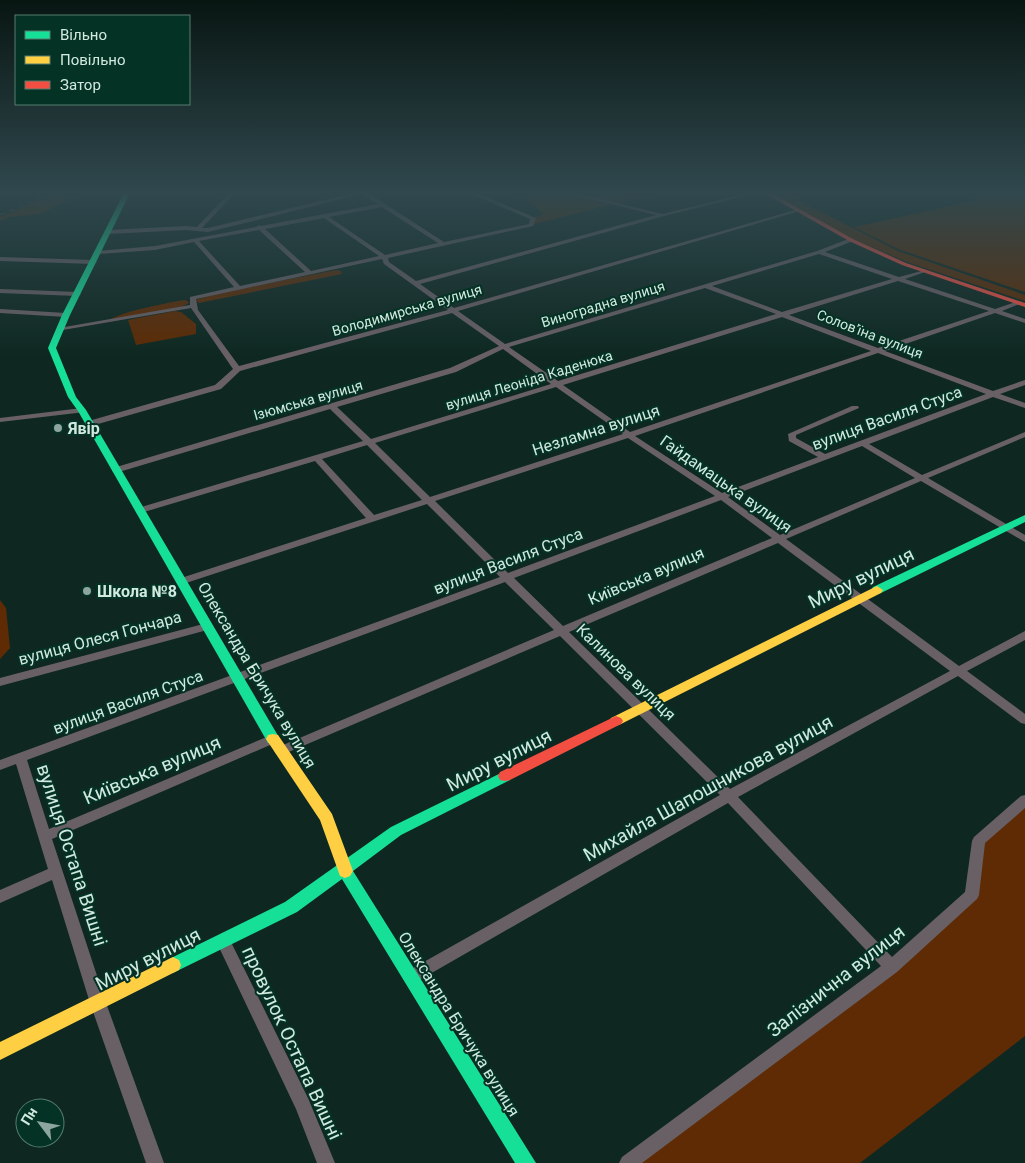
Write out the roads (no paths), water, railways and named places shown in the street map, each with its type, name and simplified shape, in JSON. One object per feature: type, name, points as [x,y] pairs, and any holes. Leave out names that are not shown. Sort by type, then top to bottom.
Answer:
[{"type":"street","name":"Олександра Бричука вулиця","points":[[101,247],[66,315],[52,348],[72,397],[82,410],[88,424],[141,510],[273,739],[327,818],[343,868],[526,1163]]},
{"type":"street","points":[[99,252],[159,247]]},
{"type":"street","points":[[202,247],[238,288]]},
{"type":"street","points":[[281,247],[310,273]]},
{"type":"street","name":"Гайдамацька вулиця","points":[[370,247],[384,257],[386,263],[417,283],[557,385],[721,496],[1025,720]]},
{"type":"street","points":[[237,369],[193,306],[192,298],[428,247]]},
{"type":"street","points":[[417,283],[546,247]]},
{"type":"street","name":"Володимирська вулиця","points":[[88,424],[218,387],[237,369],[454,310],[671,247]]},
{"type":"street","name":"Виноградна вулиця","points":[[504,346],[832,247]]},
{"type":"street","points":[[868,247],[923,271],[1022,304]]},
{"type":"street","points":[[819,252],[1025,321]]},
{"type":"street","points":[[0,259],[94,262]]},
{"type":"street","name":"вулиця Леоніда Каденюка","points":[[141,510],[557,385],[923,271]]},
{"type":"street","name":"Солов'їна вулиця","points":[[706,286],[1025,406]]},
{"type":"street","points":[[0,291],[78,294]]},
{"type":"street","name":"Незламна вулиця","points":[[182,581],[629,435],[877,350],[1022,304]]},
{"type":"street","points":[[59,330],[193,306]]},
{"type":"street","points":[[0,311],[66,315]]},
{"type":"street","name":"Ізюмська вулиця","points":[[116,470],[459,368],[483,354],[504,346]]},
{"type":"street","name":"вулиця Василя Стуса","points":[[0,765],[508,577],[1025,382]]},
{"type":"street","name":"Калинова вулиця","points":[[332,406],[430,500],[508,577],[559,631],[729,796],[892,967]]},
{"type":"street","points":[[824,457],[792,439],[792,434],[855,408]]},
{"type":"street","points":[[0,420],[82,410]]},
{"type":"street","name":"Київська вулиця","points":[[280,750],[1025,434]]},
{"type":"street","points":[[862,443],[1025,538]]},
{"type":"street","points":[[317,458],[372,519]]},
{"type":"street","name":"Миру вулиця","points":[[0,1051],[292,907],[396,831],[860,598],[1025,518]]},
{"type":"street","name":"вулиця Олеся Гончара","points":[[0,682],[208,627]]},
{"type":"street","name":"Михайла Шапошникова вулиця","points":[[411,977],[729,796],[1025,635]]},
{"type":"street","name":"Київська вулиця","points":[[46,836],[273,739]]},
{"type":"street","name":"вулиця Остапа Вишні","points":[[20,758],[98,1003],[155,1163]]},
{"type":"street","name":"Залізнична вулиця","points":[[628,1163],[892,967],[972,895],[979,841],[1025,800]]},
{"type":"street","points":[[0,897],[55,872]]},
{"type":"street","name":"провулок Остапа Вишні","points":[[223,940],[302,1104],[326,1163]]},
{"type":"place","name":"Явiр","points":[[58,428]]},
{"type":"place","name":"Школа №8","points":[[87,591]]}]
